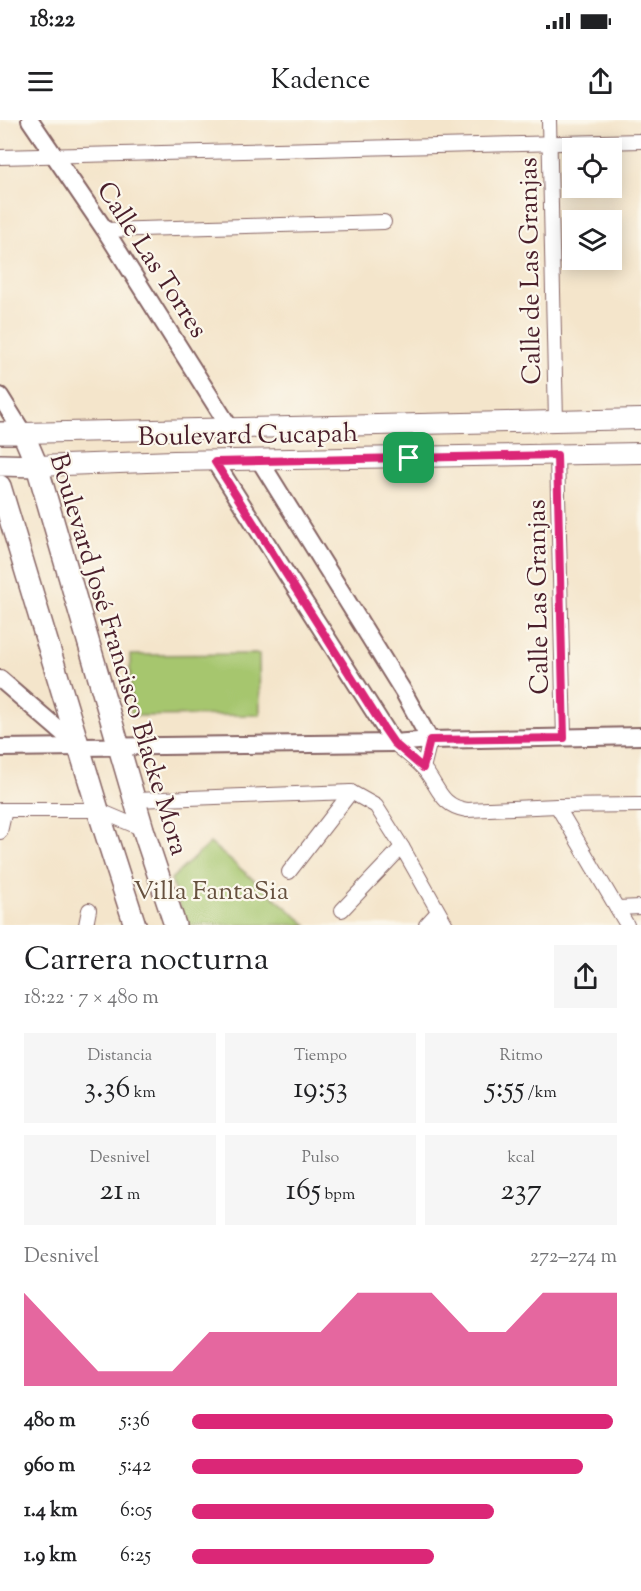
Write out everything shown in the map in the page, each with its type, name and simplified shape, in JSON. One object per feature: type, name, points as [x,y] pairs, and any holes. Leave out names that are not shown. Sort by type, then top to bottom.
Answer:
[{"type":"main road","name":"Boulevard Cucapah","points":[[0,433],[641,419]]},
{"type":"main road","name":"Boulevard José Francisco Blacke Mora","points":[[23,433],[37,466],[143,830],[175,925]]},
{"type":"main road","name":"Boulevard Cucapah","points":[[0,465],[641,453]]},
{"type":"main road","points":[[0,486],[135,925]]},
{"type":"street","name":"Calle Las Torres","points":[[30,120],[105,230],[230,428]]},
{"type":"street","name":"Calle de Las Granjas","points":[[549,120],[556,421]]},
{"type":"street","points":[[0,157],[641,141]]},
{"type":"street","points":[[105,230],[384,222]]},
{"type":"street","points":[[0,396],[23,433]]},
{"type":"street","name":"Calle Las Granjas","points":[[557,455],[564,738]]},
{"type":"street","points":[[260,461],[403,691],[430,740],[423,768]]},
{"type":"street","points":[[215,462],[394,743],[423,768],[447,803],[457,809],[467,810],[641,804]]},
{"type":"street","points":[[0,679],[79,747]]},
{"type":"street","points":[[0,748],[394,743],[430,740],[641,736]]},
{"type":"street","points":[[135,800],[351,792],[376,806],[446,925]]},
{"type":"street","points":[[290,872],[351,792]]},
{"type":"street","points":[[557,806],[627,925]]},
{"type":"street","points":[[0,832],[2,810],[98,810],[143,830]]},
{"type":"street","points":[[342,910],[402,848]]},
{"type":"street","points":[[616,908],[641,907]]},
{"type":"street","points":[[86,925],[90,910]]},
{"type":"street","points":[[426,925],[438,912]]},
{"type":"green space","points":[[259,654],[260,715],[131,716],[130,655]]},
{"type":"green space","name":"Villa FantaSia","points":[[210,843],[307,925],[185,925],[171,879]]},
{"type":"route","points":[[557,455],[564,738],[430,740],[423,768],[394,743],[383,727],[215,462],[409,458],[557,455]]}]
